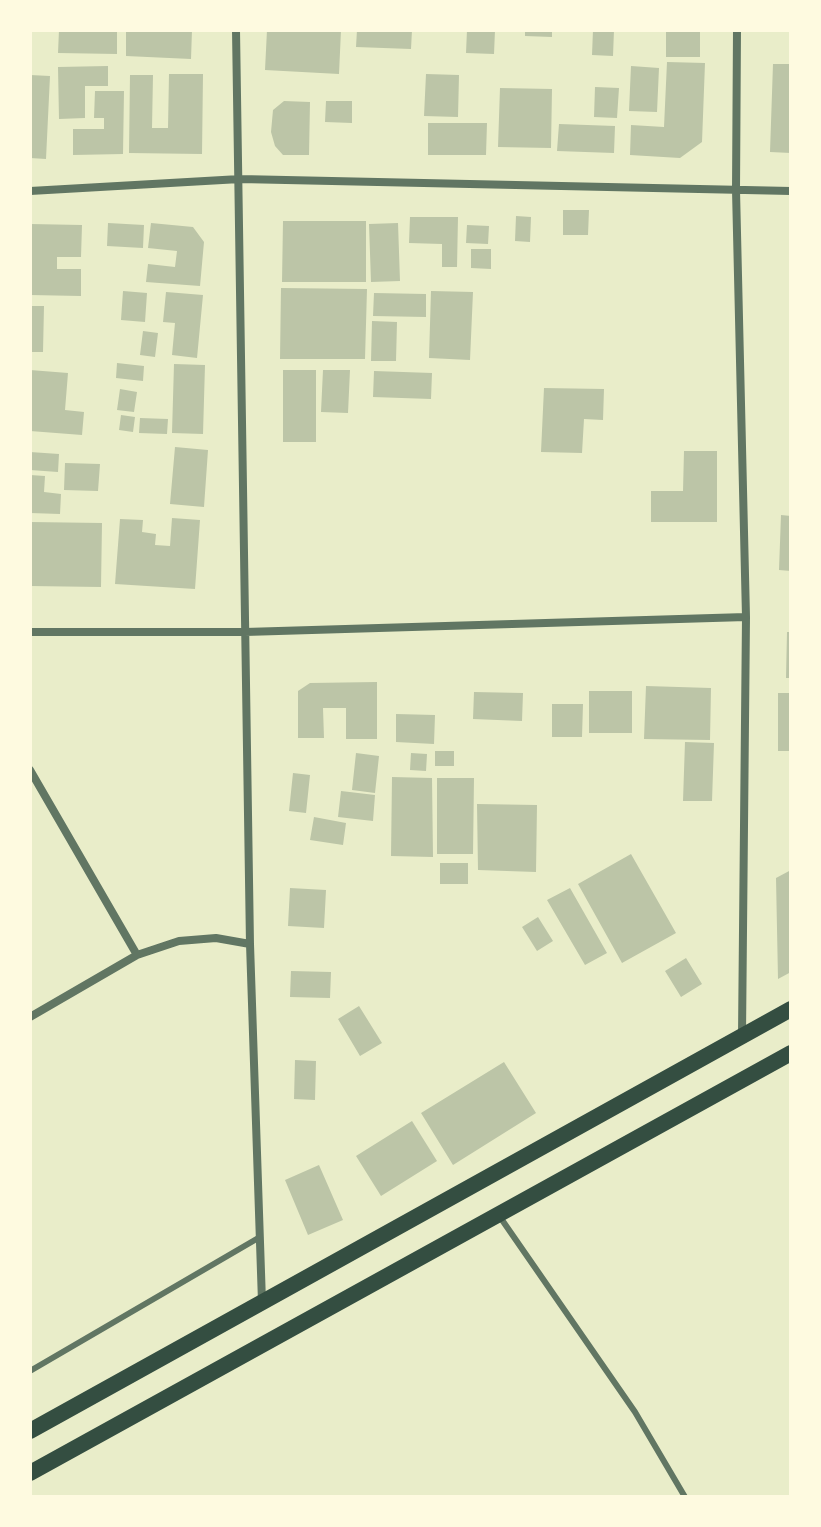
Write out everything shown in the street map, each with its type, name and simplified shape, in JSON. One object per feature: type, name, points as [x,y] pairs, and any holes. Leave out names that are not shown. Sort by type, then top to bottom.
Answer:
[{"type":"main road","points":[[30,1431],[791,1009]]},
{"type":"main road","points":[[30,1473],[791,1053]]},
{"type":"street","points":[[236,30],[250,944],[262,1303]]},
{"type":"street","points":[[737,30],[736,190],[746,617],[742,1036]]},
{"type":"street","points":[[30,191],[240,179],[791,191]]},
{"type":"street","points":[[30,632],[245,632],[746,617]]},
{"type":"street","points":[[30,770],[137,955]]},
{"type":"street","points":[[30,1017],[137,955],[179,941],[216,938],[250,944]]},
{"type":"lane","points":[[498,1214],[635,1412],[685,1497]]},
{"type":"lane","points":[[30,1371],[260,1237]]},
{"type":"building","points":[[59,30],[117,30],[117,54],[58,53]]},
{"type":"building","points":[[126,30],[192,30],[191,59],[126,56]]},
{"type":"building","points":[[267,30],[341,30],[339,74],[265,70]]},
{"type":"building","points":[[357,30],[412,30],[411,49],[356,47]]},
{"type":"building","points":[[467,30],[495,30],[494,54],[466,53]]},
{"type":"building","points":[[525,30],[552,30],[552,37],[525,36]]},
{"type":"building","points":[[593,30],[614,30],[613,56],[592,55]]},
{"type":"building","points":[[666,30],[700,30],[700,57],[666,57]]},
{"type":"building","points":[[667,62],[705,63],[702,142],[680,158],[630,155],[631,125],[664,127]]},
{"type":"building","points":[[773,64],[791,64],[791,153],[770,152]]},
{"type":"building","points":[[108,66],[108,86],[85,86],[85,118],[59,119],[58,67]]},
{"type":"building","points":[[631,66],[659,68],[657,112],[629,111]]},
{"type":"building","points":[[169,74],[203,74],[202,154],[129,153],[130,75],[153,75],[152,128],[168,128]]},
{"type":"building","points":[[426,74],[459,75],[458,117],[424,116]]},
{"type":"building","points":[[30,75],[50,76],[46,159],[30,158]]},
{"type":"building","points":[[595,87],[619,88],[617,118],[594,117]]},
{"type":"building","points":[[500,88],[552,89],[551,148],[498,147]]},
{"type":"building","points":[[95,91],[124,91],[123,154],[73,155],[73,129],[104,129],[104,118],[94,118]]},
{"type":"building","points":[[284,101],[310,102],[309,155],[283,155],[275,146],[271,132],[273,110]]},
{"type":"building","points":[[326,101],[352,101],[352,123],[325,122]]},
{"type":"building","points":[[428,123],[487,123],[486,155],[428,155]]},
{"type":"building","points":[[559,124],[615,126],[614,153],[557,151]]},
{"type":"building","points":[[563,210],[589,210],[588,235],[563,235]]},
{"type":"building","points":[[516,216],[531,217],[530,242],[515,241]]},
{"type":"building","points":[[410,217],[458,217],[457,267],[442,267],[442,244],[409,243]]},
{"type":"building","points":[[283,221],[366,221],[366,282],[282,282]]},
{"type":"building","points":[[108,223],[144,225],[143,248],[107,246]]},
{"type":"building","points":[[151,223],[193,227],[204,242],[200,286],[146,282],[148,264],[175,267],[177,251],[148,248]]},
{"type":"building","points":[[398,223],[400,281],[371,282],[369,224]]},
{"type":"building","points":[[30,224],[82,225],[81,257],[57,257],[57,269],[81,269],[81,296],[30,295]]},
{"type":"building","points":[[467,225],[489,226],[488,244],[466,243]]},
{"type":"building","points":[[471,249],[491,249],[491,269],[471,268]]},
{"type":"building","points":[[281,288],[367,289],[365,359],[280,359]]},
{"type":"building","points":[[123,291],[147,293],[145,322],[121,320]]},
{"type":"building","points":[[431,291],[473,292],[470,360],[429,358]]},
{"type":"building","points":[[166,292],[203,295],[197,358],[172,355],[175,323],[163,322]]},
{"type":"building","points":[[374,293],[426,294],[426,317],[373,316]]},
{"type":"building","points":[[30,306],[44,306],[43,352],[30,352]]},
{"type":"building","points":[[372,321],[397,322],[396,361],[371,361]]},
{"type":"building","points":[[143,331],[158,333],[155,357],[140,355]]},
{"type":"building","points":[[117,363],[144,366],[143,381],[116,378]]},
{"type":"building","points":[[174,364],[205,365],[203,434],[172,433]]},
{"type":"building","points":[[30,370],[68,373],[65,410],[84,412],[82,435],[30,431]]},
{"type":"building","points":[[283,370],[316,370],[316,442],[283,442]]},
{"type":"building","points":[[323,370],[350,370],[348,413],[321,412]]},
{"type":"building","points":[[374,371],[432,373],[431,399],[373,397]]},
{"type":"building","points":[[544,388],[604,389],[603,420],[584,419],[582,453],[541,452]]},
{"type":"building","points":[[120,389],[137,392],[134,412],[117,410]]},
{"type":"building","points":[[121,415],[135,417],[133,432],[119,430]]},
{"type":"building","points":[[140,418],[168,419],[167,434],[139,433]]},
{"type":"building","points":[[175,447],[208,450],[204,507],[170,504]]},
{"type":"building","points":[[684,451],[717,451],[717,522],[651,522],[651,491],[683,491]]},
{"type":"building","points":[[30,452],[59,454],[58,472],[30,470]]},
{"type":"building","points":[[65,463],[100,464],[98,491],[64,490]]},
{"type":"building","points":[[30,475],[45,476],[44,492],[61,494],[60,514],[30,513]]},
{"type":"building","points":[[781,515],[791,516],[791,571],[779,570]]},
{"type":"building","points":[[172,518],[200,520],[195,589],[115,584],[120,519],[143,520],[142,532],[156,534],[155,545],[170,546]]},
{"type":"building","points":[[30,522],[102,523],[101,587],[30,586]]},
{"type":"building","points":[[787,632],[791,632],[791,678],[786,678]]},
{"type":"building","points":[[377,682],[377,739],[346,739],[346,708],[323,708],[324,738],[298,738],[298,691],[310,683]]},
{"type":"building","points":[[646,686],[711,688],[710,740],[644,739]]},
{"type":"building","points":[[589,691],[632,691],[632,733],[589,733]]},
{"type":"building","points":[[474,692],[523,693],[522,721],[473,719]]},
{"type":"building","points":[[778,693],[791,693],[791,751],[778,751]]},
{"type":"building","points":[[552,704],[583,704],[582,737],[552,737]]},
{"type":"building","points":[[396,714],[435,715],[434,744],[396,742]]},
{"type":"building","points":[[685,742],[714,743],[712,801],[683,801]]},
{"type":"building","points":[[435,751],[454,751],[454,766],[435,766]]},
{"type":"building","points":[[356,753],[379,756],[375,793],[352,790]]},
{"type":"building","points":[[411,753],[427,754],[426,771],[410,770]]},
{"type":"building","points":[[293,773],[310,775],[306,813],[289,811]]},
{"type":"building","points":[[392,777],[432,778],[433,857],[391,856]]},
{"type":"building","points":[[437,778],[474,778],[473,854],[437,854]]},
{"type":"building","points":[[341,791],[375,795],[373,821],[338,817]]},
{"type":"building","points":[[477,804],[537,805],[536,872],[478,870]]},
{"type":"building","points":[[314,817],[346,823],[343,845],[310,840]]},
{"type":"building","points":[[631,854],[676,933],[622,963],[578,884]]},
{"type":"building","points":[[440,863],[468,863],[468,884],[440,884]]},
{"type":"building","points":[[791,870],[791,972],[778,979],[776,878]]},
{"type":"building","points":[[290,888],[326,890],[324,928],[288,926]]},
{"type":"building","points":[[570,888],[607,953],[585,965],[547,900]]},
{"type":"building","points":[[538,917],[553,941],[537,951],[522,927]]},
{"type":"building","points":[[686,958],[702,984],[681,997],[665,971]]},
{"type":"building","points":[[291,971],[331,972],[330,998],[290,997]]},
{"type":"building","points":[[359,1006],[382,1043],[360,1056],[338,1019]]},
{"type":"building","points":[[295,1060],[316,1061],[315,1100],[294,1099]]},
{"type":"building","points":[[504,1062],[536,1113],[453,1165],[421,1113]]},
{"type":"building","points":[[412,1121],[437,1161],[381,1196],[356,1156]]},
{"type":"building","points":[[319,1165],[343,1220],[308,1235],[285,1180]]}]
